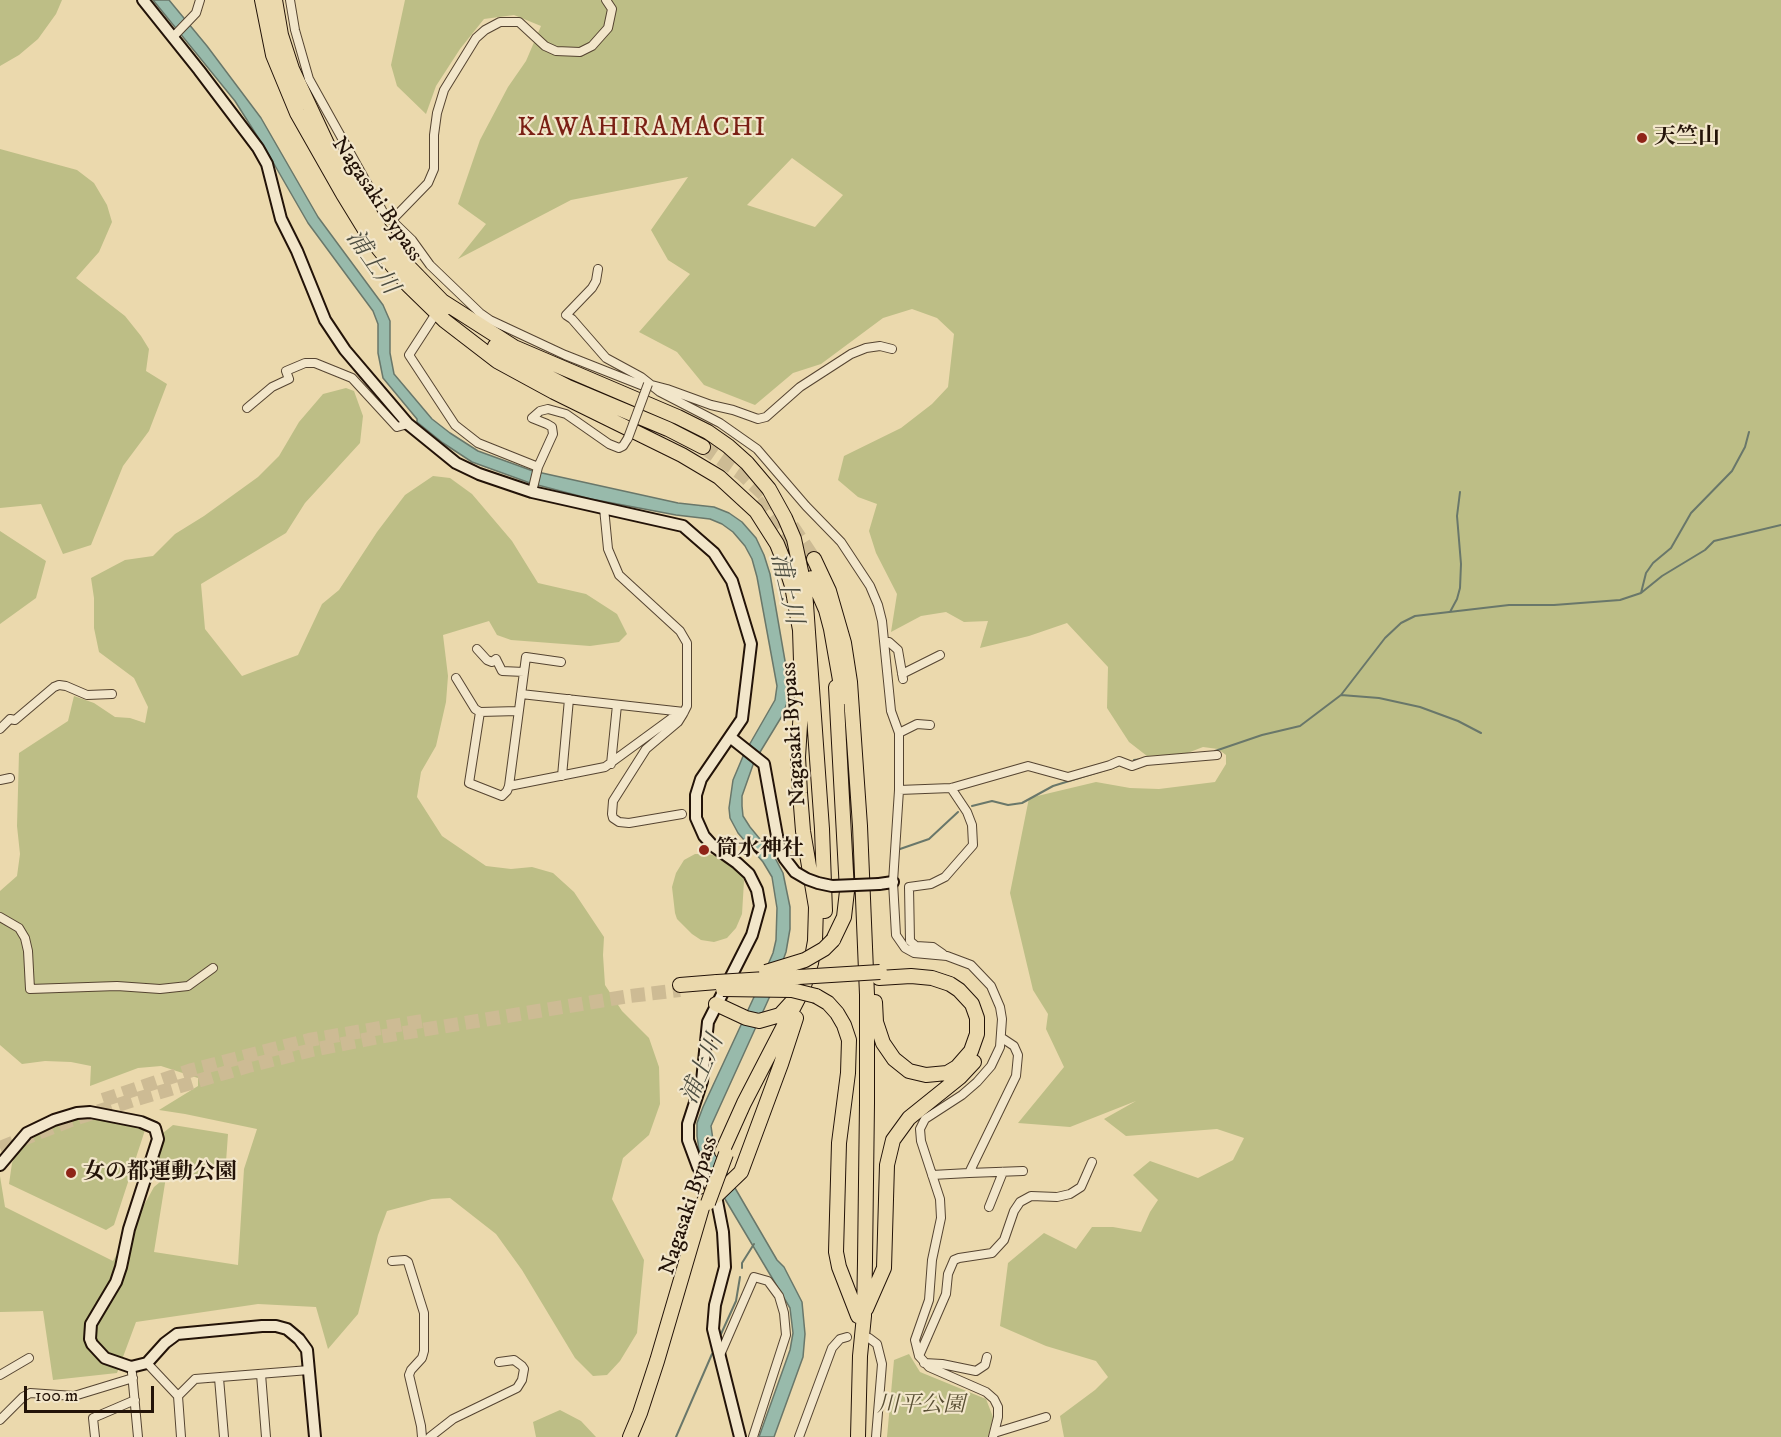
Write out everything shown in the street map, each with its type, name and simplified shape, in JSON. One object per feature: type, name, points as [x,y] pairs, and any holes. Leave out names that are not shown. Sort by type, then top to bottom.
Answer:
[{"type":"highway","name":"Nagasaki Bypass","points":[[262,0],[273,55],[297,113],[343,194],[388,262],[434,310],[475,345],[526,378],[708,470],[728,485],[756,512],[777,544],[792,586],[800,630],[802,693],[799,769],[803,831],[816,907],[811,963],[799,997],[744,1103],[724,1153],[663,1362],[636,1437]]},
{"type":"highway","name":"Nagasaki Bypass","points":[[275,0],[281,34],[292,69],[322,135],[380,230],[409,267],[443,304],[486,340],[539,372],[568,387],[683,435],[703,447]]},
{"type":"highway","name":"Nagasaki Bypass","points":[[443,304],[514,347],[678,417],[708,432],[728,446],[752,468],[769,489],[785,518],[799,559],[807,604],[822,830],[825,918],[823,940],[817,970],[796,1017],[724,1153]]},
{"type":"highway","name":"Nagasaki Bypass","points":[[554,392],[693,452],[733,479],[757,501]]},
{"type":"highway","name":"Nagasaki Bypass","points":[[814,559],[835,608],[844,643],[850,682],[864,911],[867,1103],[858,1437]]},
{"type":"highway","name":"Nagasaki Bypass","points":[[812,578],[826,610],[842,693],[859,901],[862,995],[858,1181],[861,1316]]},
{"type":"highway","points":[[835,608],[850,644],[860,702],[869,826],[876,1022],[883,1043],[894,1059],[909,1071],[926,1076],[947,1073],[957,1067],[971,1051],[977,1034],[977,1018],[967,998],[950,984],[933,978],[879,975]]},
{"type":"highway","points":[[717,985],[789,967],[819,953],[833,940],[844,917],[848,891],[835,649]]},
{"type":"highway","points":[[716,1004],[754,1020],[767,1020],[780,1015],[792,1002],[814,941]]},
{"type":"highway","points":[[680,988],[879,975],[920,970],[943,973],[958,979],[970,988],[979,1000],[985,1015],[986,1032],[982,1049],[973,1063],[950,1085],[909,1118],[893,1140],[886,1165],[884,1268],[861,1316]]},
{"type":"highway","points":[[717,985],[792,990],[816,996],[837,1013],[844,1025],[849,1040],[848,1073],[839,1143],[836,1252],[839,1267],[861,1316]]},
{"type":"highway","points":[[712,1198],[736,1179],[744,1164],[796,1017]]},
{"type":"highway","name":"Nagasaki Bypass","points":[[630,1437],[712,1198]]},
{"type":"street","points":[[143,0],[258,148],[267,165],[281,219],[297,251],[325,320],[334,335],[408,424],[456,463],[479,474],[604,508],[683,526],[714,553],[732,581],[751,644],[742,719],[701,779],[696,795],[696,818],[704,836],[713,846],[749,874],[757,890],[760,906],[752,935],[708,1022],[702,1081],[688,1124],[688,1140],[712,1198],[723,1232],[725,1267],[715,1305],[713,1329],[740,1437]]},
{"type":"street","points":[[173,37],[196,13],[200,0]]},
{"type":"street","points":[[290,0],[295,30],[309,79],[382,212],[393,219],[430,265],[480,313],[515,333],[641,385],[648,384],[758,419],[766,417],[800,387],[851,354],[880,346],[892,349]]},
{"type":"street","points":[[393,219],[428,183],[434,169],[434,135],[444,90],[476,38],[500,22],[519,22],[551,48],[562,52],[580,52],[592,46],[608,28],[612,9],[606,0]]},
{"type":"street","points":[[598,269],[592,288],[566,315],[606,358],[641,377],[660,392],[720,423],[757,449],[806,506],[842,542],[870,586],[882,621],[891,711],[899,733],[899,790],[893,882],[896,935],[905,948],[914,952],[947,956]]},
{"type":"street","points":[[443,304],[455,288]]},
{"type":"street","points":[[433,318],[409,355],[449,417],[455,425],[478,443],[538,467]]},
{"type":"street","points":[[247,408],[272,387],[288,380],[286,371],[305,363],[315,363],[352,378],[397,427],[408,424]]},
{"type":"street","points":[[532,489],[538,467],[553,435],[552,427],[532,418],[540,411],[548,409],[566,414],[609,444],[619,448],[628,438],[648,384]]},
{"type":"street","points":[[604,508],[608,549],[619,575],[680,631],[687,643],[688,674],[687,706],[684,713],[678,722],[646,749],[613,801],[613,818],[619,822],[629,823],[682,814]]},
{"type":"street","points":[[885,644],[889,642],[898,650],[902,676],[940,654]]},
{"type":"street","points":[[477,649],[487,660],[492,662],[496,659],[502,671],[524,672]]},
{"type":"street","points":[[480,712],[470,783],[502,796],[509,786],[526,657],[561,662]]},
{"type":"street","points":[[456,678],[480,712],[518,711]]},
{"type":"street","points":[[0,729],[10,719],[15,720],[54,687],[66,686],[87,694],[112,694]]},
{"type":"street","points":[[521,694],[684,713]]},
{"type":"street","points":[[562,776],[569,699]]},
{"type":"street","points":[[611,764],[617,705]]},
{"type":"street","points":[[509,786],[605,767],[672,718],[684,713]]},
{"type":"street","points":[[899,733],[916,724],[930,725]]},
{"type":"street","points":[[730,737],[761,760],[768,777],[780,850],[795,872],[807,879],[832,886],[893,882]]},
{"type":"street","points":[[899,790],[951,788],[1028,766],[1068,777],[1119,761],[1132,766],[1146,761],[1217,755]]},
{"type":"street","points":[[0,780],[10,778]]},
{"type":"street","points":[[951,788],[967,812],[972,825],[973,845],[945,878],[931,884],[909,887],[910,941],[916,946],[933,947],[947,956],[971,965],[991,986],[1000,1007],[1002,1038],[997,1055],[977,1082],[925,1119],[922,1124],[921,1141],[940,1199],[941,1218],[932,1260],[929,1300],[915,1340],[921,1359],[929,1367],[986,1392],[994,1399],[998,1407],[994,1435]]},
{"type":"street","points":[[0,917],[19,928],[25,938],[30,989],[117,986],[160,989],[188,986],[213,968]]},
{"type":"street","points":[[969,1173],[1016,1076],[1018,1055],[1014,1046],[1002,1038]]},
{"type":"street","points":[[0,1165],[27,1132],[77,1113],[90,1112],[141,1122],[155,1128],[158,1139],[129,1229],[121,1267],[116,1282],[91,1324],[89,1332],[92,1344],[99,1353],[132,1372]]},
{"type":"street","points":[[921,1359],[946,1294],[950,1265],[954,1260],[992,1253],[1004,1240],[1014,1211],[1020,1202],[1031,1196],[1057,1197],[1076,1191],[1081,1187],[1092,1162]]},
{"type":"street","points":[[932,1174],[1023,1171]]},
{"type":"street","points":[[989,1207],[1003,1172]]},
{"type":"street","points":[[392,1261],[405,1260],[408,1263],[424,1313],[424,1351],[422,1358],[409,1375],[422,1437]]},
{"type":"street","points":[[720,1356],[754,1277],[768,1281],[779,1296],[784,1313],[786,1335],[753,1437]]},
{"type":"street","points":[[0,1420],[30,1393],[74,1396],[132,1372],[147,1362],[177,1334],[276,1326],[287,1329],[307,1350],[315,1437]]},
{"type":"street","points":[[799,1437],[832,1348],[840,1339],[847,1337]]},
{"type":"street","points":[[869,1338],[877,1344],[882,1364],[876,1437]]},
{"type":"street","points":[[921,1359],[976,1371],[985,1365],[987,1357]]},
{"type":"street","points":[[0,1375],[29,1358]]},
{"type":"street","points":[[430,1437],[453,1419],[517,1388],[522,1380],[524,1369],[522,1366],[514,1360],[499,1362]]},
{"type":"street","points":[[147,1362],[178,1396],[181,1437]]},
{"type":"street","points":[[178,1396],[195,1379],[309,1370]]},
{"type":"street","points":[[132,1372],[138,1437]]},
{"type":"street","points":[[261,1374],[266,1437]]},
{"type":"street","points":[[219,1378],[224,1437]]},
{"type":"street","points":[[95,1437],[93,1418],[135,1400]]},
{"type":"street","points":[[994,1435],[1046,1417]]},
{"type":"green space","points":[[0,0],[62,0],[56,14],[38,39],[19,55],[0,66]]},
{"type":"green space","points":[[405,0],[1781,0],[1781,1437],[1064,1437],[1060,1416],[1095,1390],[1108,1377],[1096,1361],[1046,1346],[1000,1326],[1008,1263],[1044,1233],[1076,1249],[1092,1227],[1113,1227],[1141,1232],[1158,1200],[1133,1175],[1150,1161],[1198,1178],[1233,1160],[1244,1138],[1217,1129],[1126,1136],[1104,1119],[1136,1101],[1070,1127],[1018,1123],[1064,1067],[1046,1029],[1048,1014],[1033,990],[1010,893],[1029,798],[1096,782],[1130,788],[1159,789],[1215,782],[1226,764],[1226,755],[1218,749],[1203,747],[1185,754],[1147,756],[1129,742],[1107,708],[1108,667],[1067,623],[1029,636],[980,648],[988,621],[964,622],[946,612],[921,616],[891,632],[897,594],[876,553],[869,531],[877,504],[858,497],[838,480],[844,456],[901,428],[932,404],[948,387],[954,334],[937,318],[912,309],[883,318],[821,364],[793,373],[755,405],[704,385],[677,352],[639,332],[690,274],[668,260],[651,230],[688,177],[571,200],[458,259],[486,224],[458,204],[480,140],[508,87],[526,61],[541,26],[514,15],[484,19],[460,49],[436,86],[426,114],[397,86],[391,65]],"holes":[[[792,158],[843,195],[815,227],[747,205]]]},
{"type":"green space","points":[[0,149],[77,170],[94,183],[107,205],[112,222],[99,252],[76,278],[125,316],[149,349],[146,371],[167,384],[149,431],[123,466],[91,545],[63,554],[41,504],[0,508]]},
{"type":"green space","points":[[346,388],[354,391],[363,416],[360,443],[305,503],[286,533],[201,584],[205,629],[242,676],[298,655],[322,604],[339,590],[377,532],[405,495],[433,476],[450,478],[472,494],[512,541],[538,583],[586,594],[617,614],[627,634],[619,642],[590,646],[511,640],[497,635],[489,621],[443,635],[448,676],[446,702],[436,746],[421,772],[417,797],[442,836],[486,866],[511,869],[532,867],[553,873],[574,892],[604,937],[605,985],[622,1011],[649,1038],[659,1067],[660,1104],[649,1135],[623,1158],[612,1199],[644,1260],[637,1333],[620,1361],[607,1375],[593,1376],[575,1358],[522,1270],[496,1234],[450,1198],[432,1199],[387,1211],[378,1235],[358,1314],[328,1349],[316,1307],[258,1304],[136,1322],[117,1373],[53,1380],[43,1311],[0,1312],[0,1176],[5,1207],[113,1261],[154,1187],[166,1177],[154,1252],[238,1265],[244,1169],[257,1129],[159,1110],[198,1086],[198,1078],[161,1066],[138,1068],[90,1086],[91,1066],[71,1062],[45,1061],[22,1064],[0,1045],[0,891],[17,876],[20,854],[17,826],[19,753],[68,721],[74,696],[94,703],[115,717],[130,718],[145,723],[148,707],[134,678],[99,652],[94,628],[91,578],[125,560],[153,556],[175,534],[258,477],[279,456],[299,422],[323,394]]},
{"type":"green space","points":[[0,531],[46,561],[36,598],[0,624]]},
{"type":"green space","points":[[695,854],[722,857],[740,869],[744,881],[742,914],[736,928],[727,938],[714,942],[701,940],[692,934],[677,919],[675,913],[672,887],[676,873],[684,860]]},
{"type":"green space","name":"女の都運動公園","points":[[99,1116],[146,1127],[114,1225],[106,1230],[9,1184],[12,1163],[22,1144],[36,1131],[71,1118]]},
{"type":"green space","name":"女の都運動公園","points":[[173,1125],[228,1134],[226,1162],[214,1165],[210,1175],[153,1172],[163,1133]]},
{"type":"green space","name":"川平公園","points":[[909,1354],[920,1372],[986,1399],[993,1417],[988,1437],[887,1437],[894,1360]]},
{"type":"green space","points":[[560,1410],[581,1421],[596,1437],[536,1437],[533,1422]]},
{"type":"shaded area","points":[[153,0],[169,0],[261,118],[318,217],[383,305],[390,321],[390,353],[394,374],[432,419],[478,451],[533,471],[678,503],[714,507],[729,513],[742,522],[756,538],[764,555],[770,574],[789,684],[787,703],[782,716],[754,762],[742,796],[742,806],[743,816],[774,856],[783,873],[790,907],[790,929],[786,952],[770,996],[711,1126],[714,1147],[735,1188],[777,1260],[784,1267],[802,1302],[805,1334],[803,1357],[774,1437],[759,1437],[790,1350],[793,1333],[790,1308],[710,1172],[699,1150],[697,1136],[697,1123],[703,1107],[754,997],[773,953],[776,940],[777,908],[772,877],[763,862],[738,833],[730,818],[729,808],[733,780],[744,754],[775,700],[777,686],[752,559],[733,532],[710,519],[591,499],[530,483],[472,462],[417,422],[417,419],[383,378],[378,353],[378,324],[373,311],[308,223],[235,101]]},
{"type":"waterway","points":[[1641,593],[1646,573],[1653,563],[1671,548],[1691,513],[1732,471],[1745,447],[1749,432]]},
{"type":"waterway","points":[[1450,612],[1460,588],[1461,564],[1457,516],[1460,492]]},
{"type":"waterway","points":[[1215,751],[1262,735],[1300,726],[1341,695],[1385,638],[1401,623],[1415,616],[1509,605],[1554,605],[1620,600],[1641,593],[1662,576],[1705,550],[1714,541],[1781,525]]},
{"type":"waterway","points":[[1341,695],[1379,698],[1420,707],[1458,721],[1481,733]]},
{"type":"waterway","points":[[1134,760],[1143,759]]},
{"type":"waterway","points":[[972,806],[992,801],[1008,805],[1022,803],[1053,786],[1118,766]]},
{"type":"waterway","points":[[900,849],[929,839],[958,812]]},
{"type":"waterway","points":[[742,1268],[742,1263],[754,1244]]},
{"type":"waterway","points":[[721,1334],[736,1301],[740,1277]]},
{"type":"waterway","points":[[676,1437],[712,1354]]},
{"type":"tunnel","points":[[703,447],[742,474],[776,506]]},
{"type":"tunnel","points":[[757,501],[790,541],[812,578]]},
{"type":"tunnel","points":[[792,526],[814,559]]},
{"type":"tunnel","points":[[0,1148],[71,1120],[137,1099],[248,1066],[312,1050],[630,996],[680,990]]},
{"type":"tunnel","points":[[103,1100],[192,1070],[309,1040],[428,1020]]},
{"type":"place","name":"天竺山","points":[[1642,138]]},
{"type":"place","name":"筒水神社","points":[[704,850]]},
{"type":"place","name":"女の都運動公園","points":[[71,1173]]},
{"type":"district","name":"KAWAHIRAMACHI","points":[[642,130]]},
{"type":"water label","name":"浦上川","points":[[371,263]]},
{"type":"water label","name":"浦上川","points":[[785,589]]},
{"type":"water label","name":"浦上川","points":[[704,1070]]}]
